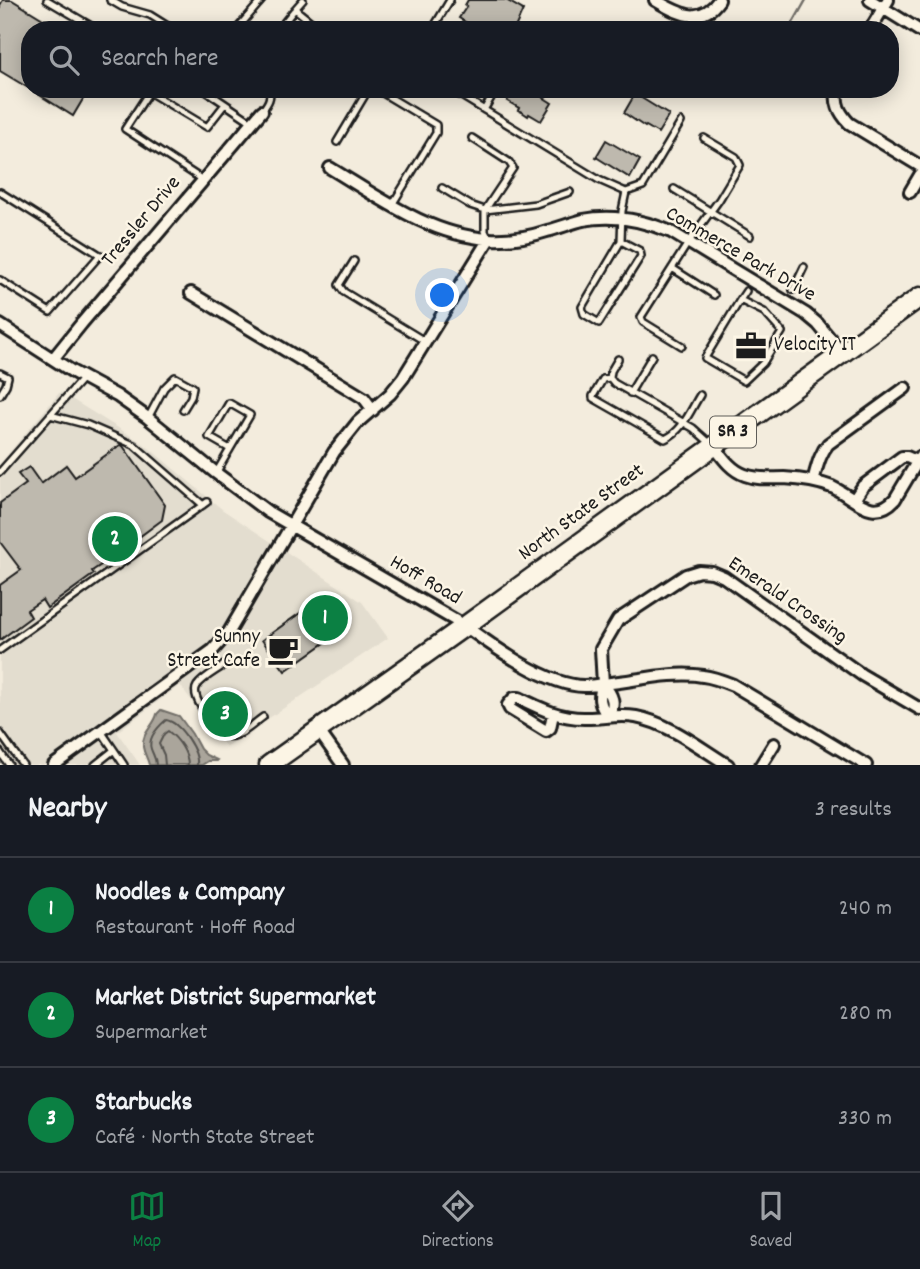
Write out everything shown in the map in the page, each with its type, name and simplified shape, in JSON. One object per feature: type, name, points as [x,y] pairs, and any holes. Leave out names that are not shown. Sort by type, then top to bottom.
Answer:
[{"type":"main road","name":"North State Street","points":[[269,765],[920,297]]},
{"type":"street","points":[[655,0],[683,15],[702,14],[719,0]]},
{"type":"street","points":[[870,0],[885,4],[920,31]]},
{"type":"street","points":[[875,21],[885,4]]},
{"type":"street","points":[[837,98],[842,116],[849,122],[920,166]]},
{"type":"street","name":"Tressler Drive","points":[[53,359],[262,111]]},
{"type":"street","name":"Commerce Park Drive","points":[[330,168],[425,223],[469,236],[489,239],[525,237],[584,220],[606,217],[654,225],[671,232],[749,286],[787,300],[818,324],[842,353]]},
{"type":"street","points":[[910,192],[920,175]]},
{"type":"street","points":[[54,765],[213,650],[229,632],[334,452],[358,422],[403,379],[489,239]]},
{"type":"street","points":[[191,293],[364,398],[373,410]]},
{"type":"street","name":"Hoff Road","points":[[0,325],[83,378],[117,396],[268,512],[465,626],[529,668],[554,680],[583,687],[673,676],[701,675],[717,679],[733,685],[866,765]]},
{"type":"street","points":[[813,481],[822,451],[828,444],[905,388]]},
{"type":"street","points":[[713,446],[733,470],[748,477],[813,481],[833,488],[854,500],[868,508],[875,509],[889,505],[895,499],[918,459],[902,457],[863,486],[854,500]]},
{"type":"street","name":"Emerald Crossing","points":[[608,716],[613,709],[612,694],[603,684],[601,649],[618,620],[675,581],[699,571],[724,577],[862,675],[920,709]]},
{"type":"street","points":[[553,714],[585,718],[637,718],[666,727],[711,761],[728,765]]},
{"type":"street","points":[[318,730],[342,765]]},
{"type":"street","points":[[761,765],[775,744]]},
{"type":"lane","points":[[47,0],[83,21]]},
{"type":"lane","points":[[110,0],[160,21]]},
{"type":"lane","points":[[244,21],[261,0]]},
{"type":"lane","points":[[285,21],[303,0]]},
{"type":"lane","points":[[437,21],[450,0]]},
{"type":"lane","points":[[295,9],[310,21]]},
{"type":"lane","points":[[143,98],[125,129],[203,180]]},
{"type":"lane","points":[[159,98],[207,127],[225,104]]},
{"type":"lane","points":[[216,98],[252,122]]},
{"type":"lane","points":[[262,111],[270,98]]},
{"type":"lane","points":[[337,142],[363,98]]},
{"type":"lane","points":[[390,98],[436,125],[436,133],[392,205]]},
{"type":"lane","points":[[465,98],[598,180],[626,192],[643,186],[681,122]]},
{"type":"lane","points":[[484,110],[491,98]]},
{"type":"lane","points":[[472,138],[509,162],[513,168],[485,211],[485,231],[489,239]]},
{"type":"lane","points":[[682,346],[642,320],[642,315],[740,165],[736,157],[704,138]]},
{"type":"lane","points":[[442,188],[485,211],[536,204],[570,192]]},
{"type":"lane","points":[[674,189],[750,236]]},
{"type":"lane","points":[[0,191],[100,256],[50,312],[0,280]]},
{"type":"lane","points":[[621,241],[640,251],[641,256],[599,323],[584,314],[582,307],[621,241],[626,192]]},
{"type":"lane","points":[[354,261],[339,285],[344,292],[426,342]]},
{"type":"lane","points":[[793,290],[804,267]]},
{"type":"lane","points":[[672,268],[714,295]]},
{"type":"lane","points":[[740,300],[764,312],[782,332],[763,363],[744,381],[705,358],[740,300],[749,286]]},
{"type":"lane","points":[[631,393],[652,356]]},
{"type":"lane","points":[[618,359],[611,371],[610,378],[614,383],[692,428],[713,446]]},
{"type":"lane","points":[[0,373],[8,377],[0,396]]},
{"type":"lane","points":[[148,418],[164,388],[174,377],[193,387],[183,411]]},
{"type":"lane","points":[[0,472],[83,378]]},
{"type":"lane","points":[[610,378],[603,379],[593,398],[662,438],[668,438],[680,429],[699,395]]},
{"type":"lane","points":[[216,473],[250,415],[229,403],[209,437],[230,449]]},
{"type":"lane","points":[[0,650],[205,503],[134,445],[88,425],[50,415]]},
{"type":"lane","points":[[225,665],[195,688],[197,701],[203,710],[223,736],[228,738],[235,737],[262,717]]},
{"type":"lane","points":[[101,731],[124,765]]},
{"type":"lane","points":[[0,733],[23,765]]},
{"type":"lane","points":[[95,765],[114,750]]},
{"type":"lane","points":[[0,752],[9,765]]},
{"type":"shaded area","points":[[60,392],[144,444],[223,510],[362,602],[388,638],[226,747],[180,685],[117,732],[140,765],[0,765],[0,464]]},
{"type":"water","points":[[161,710],[179,716],[200,749],[217,760],[202,765],[149,765],[143,742]]},
{"type":"building","points":[[3,0],[12,0],[46,21],[21,21],[21,84],[0,71],[0,5]]},
{"type":"building","points":[[468,0],[506,0],[523,10],[518,21],[464,21],[459,18],[467,6],[465,5]]},
{"type":"building","points":[[44,98],[84,98],[73,116]]},
{"type":"building","points":[[509,98],[544,98],[552,103],[541,121],[529,114],[528,116],[507,101]]},
{"type":"building","points":[[633,98],[641,98],[669,115],[658,133],[624,113]]},
{"type":"building","points":[[606,140],[640,160],[630,178],[596,157]]},
{"type":"building","points":[[120,445],[165,505],[162,520],[139,537],[135,532],[102,555],[107,561],[92,571],[94,574],[47,608],[42,600],[27,610],[31,617],[0,640],[0,585],[21,570],[0,542],[0,503],[26,484],[18,474],[29,467],[41,484],[66,465],[75,477]]},
{"type":"building","points":[[320,599],[343,630],[285,671],[262,640]]},
{"type":"building","points":[[225,700],[242,723],[231,731],[227,731],[212,709]]},
{"type":"waterway","points":[[794,21],[806,0]]},
{"type":"place","name":"Velocity IT","points":[[751,346]]},
{"type":"place","name":"Market District Supermarket","points":[[115,539]]},
{"type":"place","name":"Noodles & Company","points":[[325,618]]},
{"type":"place","name":"Sunny Street Cafe","points":[[283,650]]},
{"type":"place","name":"Starbucks","points":[[225,714]]}]
